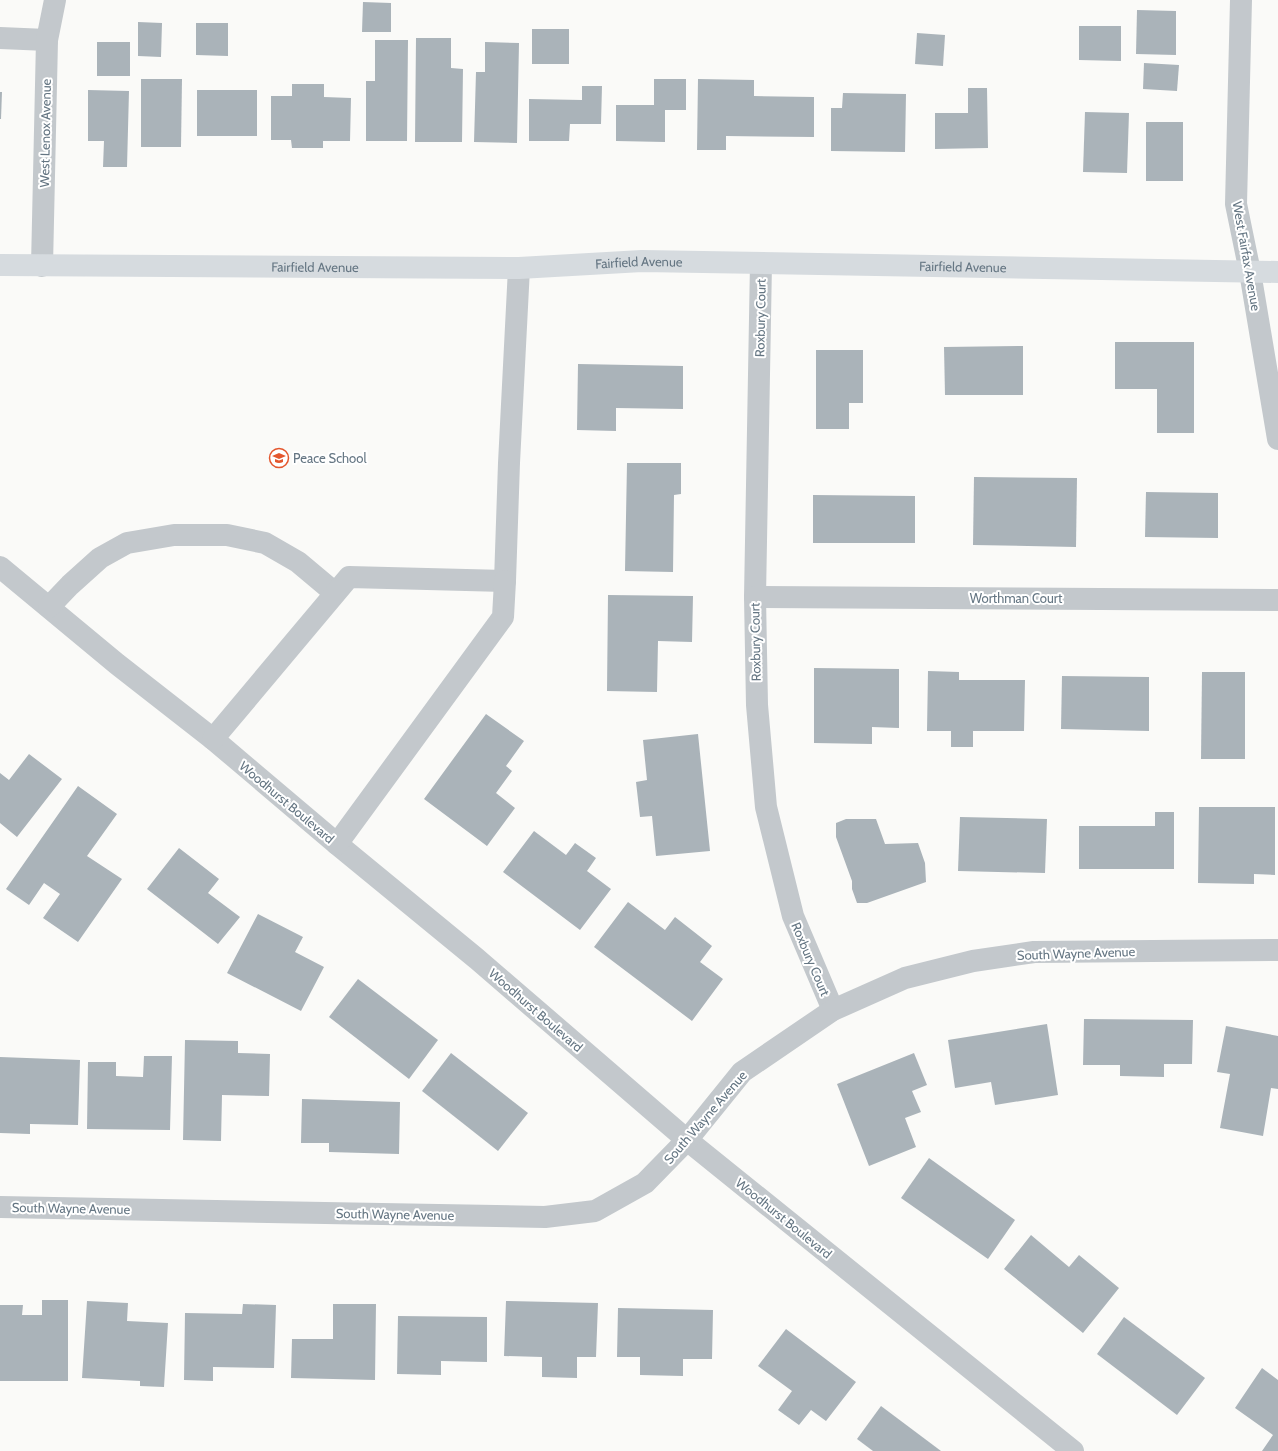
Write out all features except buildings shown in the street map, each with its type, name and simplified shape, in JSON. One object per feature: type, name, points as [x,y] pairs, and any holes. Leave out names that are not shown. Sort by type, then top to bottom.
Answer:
[{"type":"main road","name":"Fairfield Avenue","points":[[0,265],[519,268],[642,261],[1278,272]]},
{"type":"street","name":"West Lenox Avenue","points":[[42,266],[47,40],[55,0]]},
{"type":"street","name":"West Fairfax Avenue","points":[[1241,0],[1236,204],[1250,272],[1278,439]]},
{"type":"street","points":[[0,38],[47,40]]},
{"type":"street","name":"Roxbury Court","points":[[761,263],[754,597],[757,705],[766,807],[793,916],[833,1010]]},
{"type":"street","points":[[337,844],[503,617],[519,268]]},
{"type":"street","points":[[49,607],[70,584],[100,558],[127,543],[174,535],[227,535],[265,543],[298,562],[335,593]]},
{"type":"street","name":"Woodhurst Boulevard","points":[[0,567],[117,664],[213,739],[337,844],[477,959],[687,1140],[1073,1451]]},
{"type":"street","points":[[213,739],[349,577],[505,581]]},
{"type":"street","name":"Worthman Court","points":[[754,597],[1278,600]]},
{"type":"street","name":"South Wayne Avenue","points":[[0,1207],[545,1217],[596,1211],[644,1183],[687,1140],[742,1072],[833,1010],[905,978],[973,961],[1027,953],[1278,950]]},
{"type":"place","name":"Peace School","points":[[279,458]]}]
